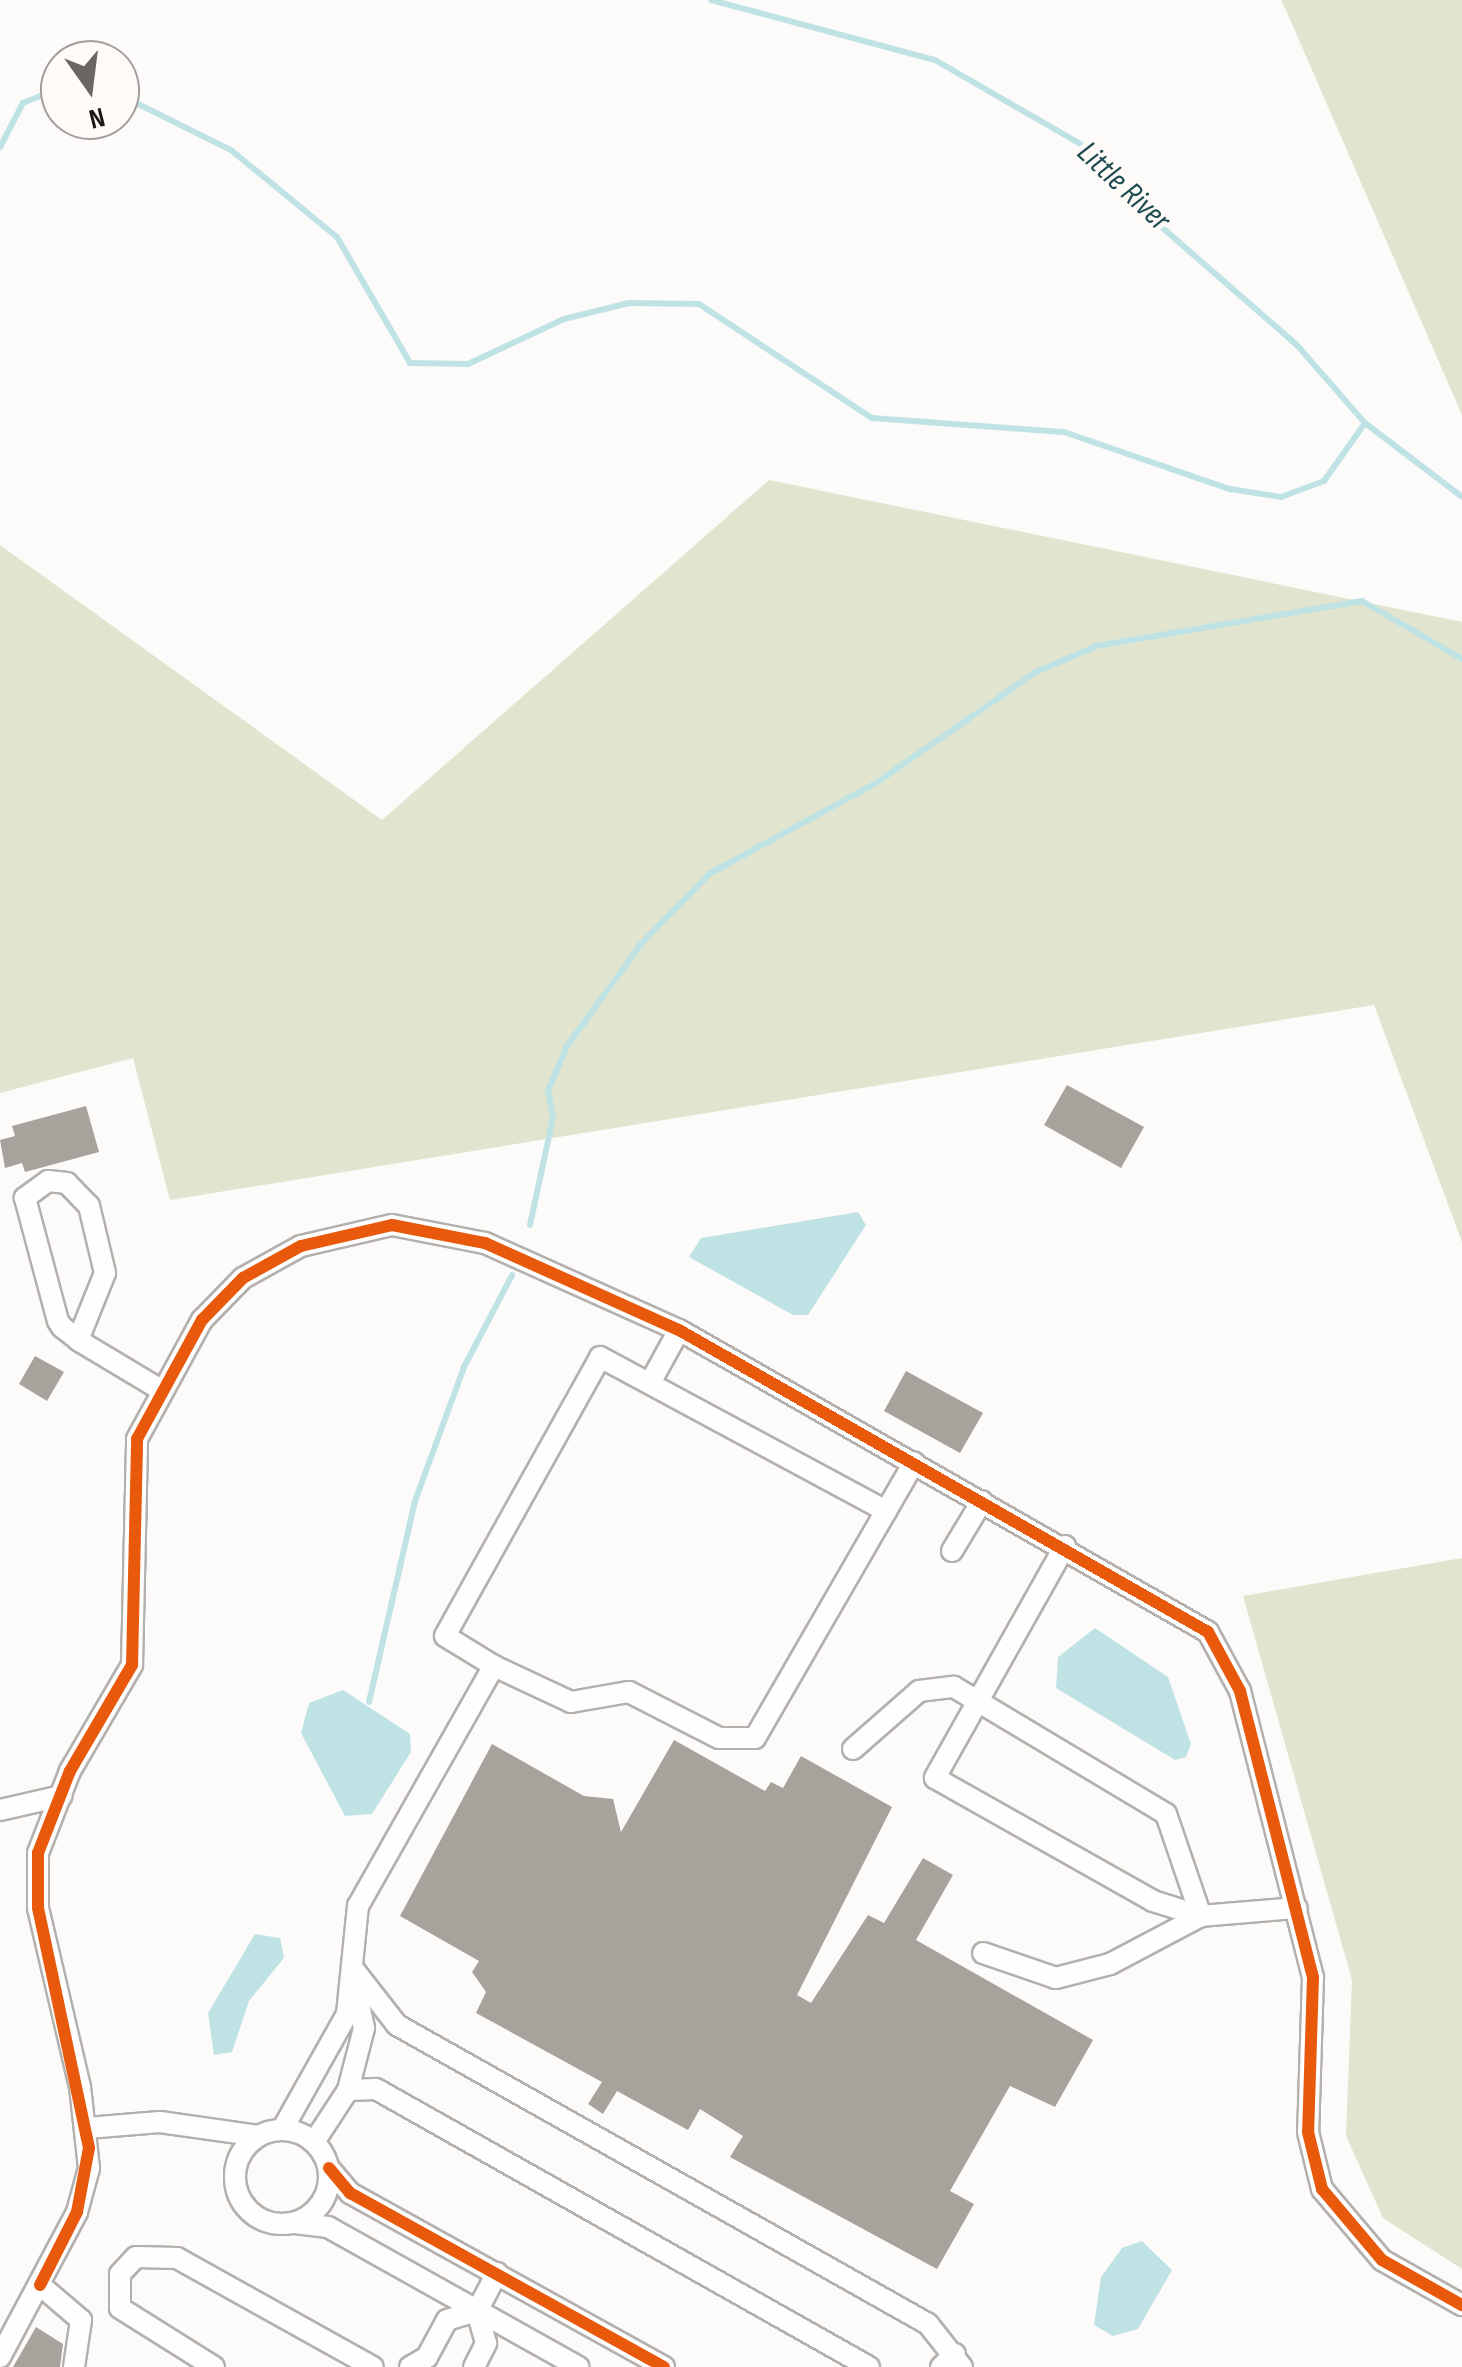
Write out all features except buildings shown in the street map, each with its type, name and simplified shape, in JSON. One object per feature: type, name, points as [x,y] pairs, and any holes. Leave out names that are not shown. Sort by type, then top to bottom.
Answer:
[{"type":"street","points":[[78,1340],[105,1273],[89,1206],[67,1182],[48,1180],[25,1198],[58,1321],[78,1340],[158,1388]]},
{"type":"street","points":[[0,2357],[84,2192],[88,2128],[38,1908],[38,1853],[60,1796],[132,1665],[132,1493],[137,1439],[158,1388],[202,1320],[243,1278],[300,1246],[392,1225],[485,1243],[679,1330],[1192,1620],[1219,1646],[1240,1691],[1312,1977],[1308,2132],[1322,2190],[1382,2260],[1462,2304]]},
{"type":"street","points":[[650,1383],[679,1330]]},
{"type":"street","points":[[886,1511],[600,1357],[444,1636],[494,1666],[571,1702],[629,1692],[719,1738],[756,1738],[914,1463]]},
{"type":"street","points":[[952,1551],[982,1501]]},
{"type":"street","points":[[1065,1546],[934,1778],[1154,1901],[1201,1916],[1297,1908]]},
{"type":"street","points":[[282,2130],[337,2036],[358,1906],[494,1666]]},
{"type":"street","points":[[853,1748],[919,1691],[954,1687],[976,1704],[1166,1814],[1201,1916]]},
{"type":"street","points":[[0,1810],[60,1796]]},
{"type":"street","points":[[983,1953],[1056,1978],[1125,1958],[1201,1916]]},
{"type":"street","points":[[314,2142],[348,2090],[364,2028],[350,1964]]},
{"type":"street","points":[[350,1964],[366,1996],[407,2031],[928,2324],[953,2363]]},
{"type":"street","points":[[337,2036],[364,2028],[407,2031]]},
{"type":"street","points":[[348,2090],[376,2089],[870,2367]]},
{"type":"street","points":[[88,2128],[160,2122],[210,2136],[258,2136],[282,2130],[314,2142],[329,2168],[350,2192],[664,2367]]},
{"type":"street","points":[[210,2136],[235,2174],[252,2214],[328,2227],[578,2367]]},
{"type":"street","points":[[235,2174],[258,2136]]},
{"type":"street","points":[[296,2222],[319,2206],[329,2168]]},
{"type":"street","points":[[214,2367],[120,2308],[120,2274],[136,2256],[178,2258],[373,2367]]},
{"type":"street","points":[[474,2367],[486,2344],[477,2311],[497,2273]]},
{"type":"street","points":[[40,2285],[81,2320],[74,2367]]},
{"type":"street","points":[[410,2367],[427,2356],[447,2320],[477,2311]]},
{"type":"green space","points":[[1281,0],[1462,0],[1462,415],[1289,17]]},
{"type":"green space","points":[[769,480],[1462,622],[1462,1242],[1374,1005],[170,1200],[133,1058],[0,1093],[0,545],[382,820]]},
{"type":"green space","points":[[1462,1558],[1462,2269],[1383,2218],[1346,2136],[1352,1980],[1243,1596]]},
{"type":"water","points":[[858,1212],[866,1225],[808,1315],[793,1315],[689,1257],[701,1238]]},
{"type":"water","points":[[1095,1628],[1168,1677],[1191,1744],[1186,1757],[1175,1760],[1056,1688],[1058,1657]]},
{"type":"water","points":[[343,1690],[410,1734],[411,1752],[372,1814],[345,1816],[301,1733],[309,1703]]},
{"type":"water","points":[[255,1934],[280,1938],[284,1958],[249,2001],[232,2052],[214,2055],[208,2013]]},
{"type":"water","points":[[1142,2241],[1172,2270],[1138,2329],[1113,2336],[1094,2325],[1101,2277],[1122,2248]]},
{"type":"waterway","name":"Little River","points":[[711,0],[935,60],[1089,149],[1110,182],[1296,344],[1365,423],[1462,497]]},
{"type":"waterway","points":[[0,147],[23,103],[40,96]]},
{"type":"waterway","points":[[140,105],[231,150],[337,237],[410,363],[468,364],[564,319],[629,303],[699,304],[872,418],[1064,432],[1230,489],[1281,497],[1324,481],[1365,423]]},
{"type":"waterway","points":[[530,1225],[553,1118],[548,1090],[567,1046],[641,944],[709,874],[876,783],[1034,673],[1096,646],[1362,601],[1462,659]]},
{"type":"waterway","points":[[369,1702],[415,1501],[464,1367],[512,1275]]},
{"type":"cycle path","points":[[40,2285],[77,2212],[89,2148],[38,1908],[38,1853],[70,1771],[132,1665],[137,1439],[202,1320],[243,1278],[301,1246],[392,1225],[485,1243],[679,1330],[1208,1632],[1240,1691],[1313,1977],[1308,2132],[1322,2189],[1382,2260],[1462,2305]]},
{"type":"cycle path","points":[[329,2168],[350,2193],[664,2367]]}]
